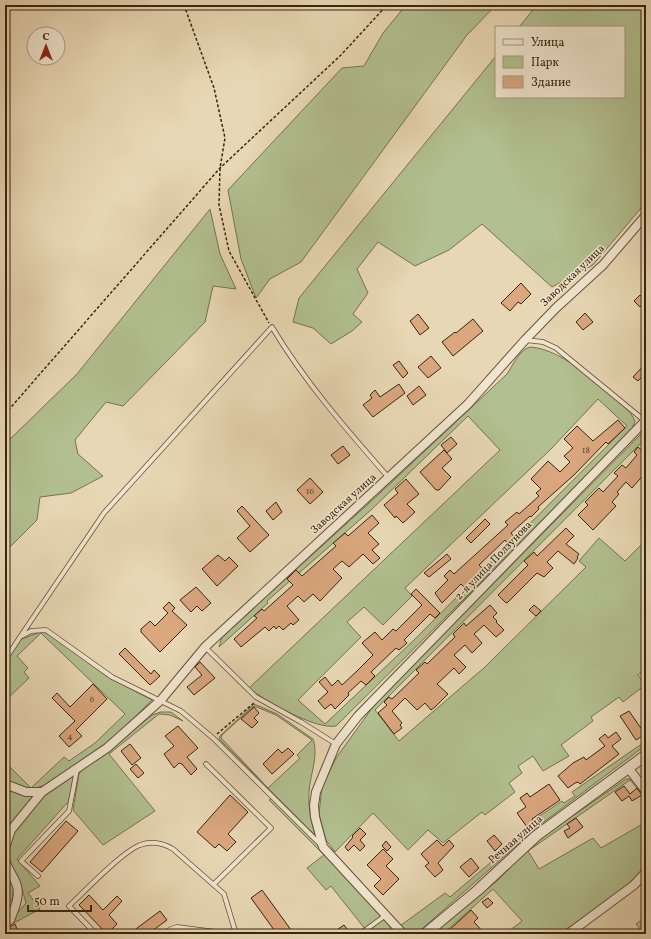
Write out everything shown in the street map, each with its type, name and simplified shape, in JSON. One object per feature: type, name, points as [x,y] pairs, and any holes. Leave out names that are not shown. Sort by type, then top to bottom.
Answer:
[{"type":"street","name":"Заводская улица","points":[[5,848],[11,830],[42,792],[107,748],[161,700],[205,646],[468,404],[525,340],[556,308],[603,266],[646,215]]},
{"type":"street","name":"2-я улица Ползунова","points":[[323,847],[318,832],[314,805],[316,792],[336,744],[358,716],[646,421]]},
{"type":"street","name":"Речная улица","points":[[425,934],[478,890],[536,836],[646,755]]},
{"type":"street","points":[[629,769],[646,791]]},
{"type":"street","points":[[5,784],[26,792],[42,792]]},
{"type":"street","points":[[323,847],[403,934]]},
{"type":"street","points":[[5,859],[7,867],[17,886],[17,903],[8,921]]},
{"type":"street","points":[[568,934],[624,892],[646,872]]},
{"type":"lane","points":[[5,660],[104,513],[272,327],[285,349],[315,390],[389,478]]},
{"type":"lane","points":[[525,340],[543,342],[556,348],[646,421]]},
{"type":"lane","points":[[20,637],[31,631],[46,630],[112,677],[181,711],[213,738],[323,847]]},
{"type":"lane","points":[[205,646],[258,698],[302,722],[336,744]]},
{"type":"lane","points":[[206,764],[271,828],[214,884]]},
{"type":"lane","points":[[38,876],[22,861],[70,811],[78,769]]},
{"type":"lane","points":[[96,934],[69,906],[128,853],[139,845],[152,842],[165,844],[173,848],[224,894],[236,934]]},
{"type":"lane","points":[[360,934],[386,915]]},
{"type":"lane","points":[[164,934],[171,929],[184,927],[231,934]]},
{"type":"path","points":[[184,5],[214,88],[225,138],[220,168],[220,205],[229,251],[272,327]]},
{"type":"path","points":[[5,414],[220,168],[341,55],[386,5]]},
{"type":"path","points":[[213,738],[258,698]]},
{"type":"green space","points":[[406,5],[496,5],[467,35],[301,262],[270,279],[256,298],[241,259],[228,190],[342,68],[364,66],[383,33]]},
{"type":"green space","points":[[537,5],[646,5],[646,202],[593,265],[552,287],[482,224],[449,250],[415,266],[378,242],[357,269],[368,293],[353,314],[362,322],[352,331],[331,344],[313,328],[293,322],[299,298],[495,57],[495,98],[625,98],[625,26],[520,26]]},
{"type":"green space","points":[[210,209],[220,254],[236,289],[213,286],[205,322],[123,406],[106,402],[75,440],[78,454],[103,476],[71,493],[40,497],[37,520],[5,552],[5,444],[77,374]]},
{"type":"green space","points":[[530,347],[543,349],[557,355],[583,372],[630,412],[635,421],[632,429],[336,726],[316,724],[304,719],[278,707],[249,688],[500,450],[468,416],[371,510],[267,601],[268,603],[219,647],[222,637],[379,494],[507,374],[517,358]],"holes":[[[598,399],[627,426],[413,641],[325,724],[298,700],[361,637],[347,622],[364,607],[383,625],[412,596],[405,588],[551,449]]]},
{"type":"green space","points":[[646,429],[646,438],[375,710],[399,741],[485,667],[586,567],[579,561],[599,538],[625,561],[646,540],[646,668],[638,675],[645,685],[623,702],[619,697],[591,717],[593,721],[561,745],[569,756],[543,771],[533,756],[518,766],[522,773],[509,783],[515,792],[485,815],[482,812],[443,843],[428,830],[408,850],[373,813],[335,852],[326,840],[319,814],[322,787],[336,758],[378,700]]},
{"type":"green space","points":[[43,631],[78,654],[106,676],[152,700],[94,754],[76,767],[42,786],[28,789],[25,789],[5,782],[5,762],[31,788],[64,757],[69,761],[95,743],[125,714],[41,633],[17,656],[28,668],[24,672],[29,678],[5,701],[5,665],[16,645],[22,639]]},
{"type":"green space","points":[[254,704],[277,714],[313,739],[315,745],[315,758],[309,798],[310,814],[315,835],[268,788],[219,739],[220,736]],"holes":[[[254,706],[276,715],[312,740],[297,755],[300,758],[268,788],[221,738],[222,735]]]},
{"type":"green space","points":[[161,712],[171,712],[183,721],[170,715],[159,714],[109,754],[155,811],[103,845],[73,810],[79,774],[82,769],[107,753],[152,715]]},
{"type":"green space","points":[[646,741],[646,745],[541,824],[416,934],[408,934],[400,926],[445,893],[450,897],[537,823],[535,819],[562,801],[564,803],[575,796],[572,792]]},
{"type":"green space","points":[[74,774],[68,804],[67,803],[17,859],[40,886],[28,893],[40,909],[12,924],[13,918],[26,903],[21,885],[7,860],[8,845],[14,832],[46,792]]},
{"type":"green space","points":[[626,779],[632,779],[646,798],[630,780],[528,851],[539,869],[593,838],[601,848],[646,822],[646,868],[615,896],[559,934],[505,934],[522,921],[493,889],[443,934],[433,934],[498,880],[535,842]]},
{"type":"green space","points":[[5,789],[21,795],[37,795],[10,826],[5,835]]},
{"type":"green space","points":[[272,798],[326,853],[394,931],[389,934],[369,934],[331,886],[326,890],[307,868],[324,855],[269,800]]},
{"type":"green space","points":[[5,870],[14,886],[12,900],[7,904],[5,902]]},
{"type":"green space","points":[[646,916],[646,934],[634,934],[640,929],[636,924]]},
{"type":"building","points":[[521,283],[531,294],[521,304],[518,302],[510,311],[501,303]]},
{"type":"building","points":[[640,295],[646,300],[640,307],[634,301]]},
{"type":"building","points":[[585,313],[593,322],[583,330],[576,322]]},
{"type":"building","points":[[418,314],[429,328],[420,335],[410,321]]},
{"type":"building","points":[[473,319],[483,331],[453,356],[442,342]]},
{"type":"building","points":[[431,356],[441,368],[428,378],[418,367]]},
{"type":"building","points":[[399,361],[408,373],[403,378],[393,365]]},
{"type":"building","points":[[646,363],[646,372],[638,381],[633,377]]},
{"type":"building","points":[[399,384],[405,393],[373,417],[363,405],[372,398],[370,395],[375,390],[380,397]]},
{"type":"building","points":[[419,386],[426,395],[413,405],[407,396]]},
{"type":"building","points":[[618,420],[625,428],[608,444],[606,442],[574,475],[538,507],[539,509],[531,517],[530,516],[511,533],[515,538],[508,544],[505,540],[479,565],[483,569],[465,588],[461,584],[442,603],[435,593],[448,580],[444,576],[450,570],[454,574],[508,525],[505,522],[517,512],[519,514],[539,496],[536,493],[541,489],[531,479],[548,461],[560,472],[570,462],[564,456],[573,448],[564,439],[577,426],[593,441]]},
{"type":"building","points":[[451,437],[457,444],[447,453],[441,445]]},
{"type":"building","points":[[343,446],[350,455],[338,464],[331,455]]},
{"type":"building","points":[[638,447],[646,454],[646,472],[632,488],[626,482],[617,492],[619,494],[612,502],[616,506],[593,530],[578,515],[588,505],[585,502],[599,488],[603,492],[618,476],[614,473],[622,465],[626,468],[637,455],[634,452]]},
{"type":"building","points":[[444,450],[452,459],[442,468],[451,477],[439,490],[436,490],[420,472]]},
{"type":"building","points":[[310,478],[323,492],[310,504],[297,490]]},
{"type":"building","points":[[406,479],[419,494],[407,504],[415,512],[403,523],[396,516],[395,518],[384,505],[398,493],[395,489]]},
{"type":"building","points":[[276,502],[282,512],[273,520],[266,511]]},
{"type":"building","points":[[242,506],[269,535],[250,552],[237,538],[250,526],[237,511]]},
{"type":"building","points":[[372,515],[379,523],[368,533],[379,544],[372,550],[380,558],[373,564],[363,554],[349,567],[342,561],[333,569],[342,578],[320,601],[313,594],[304,602],[298,596],[287,606],[299,620],[293,625],[291,623],[283,630],[279,626],[276,629],[274,626],[269,631],[265,627],[241,647],[234,639],[257,618],[254,616],[262,609],[264,611],[293,585],[287,579],[296,570],[302,576],[336,546],[333,543],[345,533],[348,536]]},
{"type":"building","points":[[485,519],[490,524],[471,543],[466,538]]},
{"type":"building","points":[[566,528],[574,536],[566,544],[579,554],[574,564],[558,551],[547,562],[553,568],[544,577],[537,573],[507,603],[505,602],[498,595],[528,565],[524,561],[534,552],[537,556]]},
{"type":"building","points":[[447,554],[451,559],[429,577],[424,573]]},
{"type":"building","points":[[218,555],[225,561],[229,557],[238,566],[217,586],[202,569]]},
{"type":"building","points":[[196,587],[211,603],[202,611],[197,606],[191,612],[180,600]]},
{"type":"building","points":[[416,589],[440,613],[435,618],[430,614],[404,640],[407,643],[399,650],[396,648],[371,672],[375,676],[366,685],[361,681],[348,693],[349,695],[335,709],[331,704],[325,709],[318,701],[328,692],[319,682],[325,677],[332,686],[338,680],[342,685],[357,671],[373,655],[362,643],[375,632],[382,640],[393,629],[396,631],[422,605],[411,594]]},
{"type":"building","points":[[169,602],[175,608],[172,611],[187,625],[160,652],[141,632],[141,629],[150,621],[155,626],[168,613],[163,608]]},
{"type":"building","points":[[490,605],[497,613],[493,617],[504,630],[496,637],[484,625],[474,634],[482,643],[472,653],[465,645],[454,655],[466,667],[459,674],[454,668],[437,684],[448,694],[431,710],[425,703],[417,710],[405,698],[392,711],[402,723],[400,725],[402,728],[394,734],[378,713],[387,705],[384,702],[389,697],[392,699],[419,673],[416,670],[425,662],[427,664],[455,637],[453,634],[464,623],[466,626]]},
{"type":"building","points":[[534,605],[541,611],[536,616],[529,610]]},
{"type":"building","points":[[125,648],[151,674],[154,670],[160,676],[150,685],[119,654]]},
{"type":"building","points":[[200,662],[215,678],[194,695],[187,687],[202,675],[195,667]]},
{"type":"building","points":[[93,684],[107,699],[76,730],[82,736],[69,747],[59,736],[75,721],[52,698],[57,693],[70,707]]},
{"type":"building","points":[[254,707],[259,713],[254,718],[258,722],[252,728],[241,719]]},
{"type":"building","points":[[629,711],[645,734],[636,740],[620,716]]},
{"type":"building","points":[[178,726],[198,748],[187,757],[197,769],[191,775],[182,764],[179,763],[174,768],[164,754],[174,746],[165,736]]},
{"type":"building","points":[[616,732],[621,739],[612,746],[619,754],[580,784],[578,782],[575,783],[568,788],[558,776],[573,763],[584,757],[586,760],[605,746],[599,739],[605,734],[608,738]]},
{"type":"building","points":[[130,744],[141,758],[132,765],[121,751]]},
{"type":"building","points":[[288,748],[294,754],[272,774],[263,764],[278,749],[282,753]]},
{"type":"building","points":[[136,764],[144,773],[138,778],[130,769]]},
{"type":"building","points":[[549,784],[560,800],[532,819],[534,822],[527,827],[517,813],[526,807],[520,798],[527,793],[530,797]]},
{"type":"building","points":[[624,786],[630,794],[637,788],[642,795],[632,801],[629,796],[622,801],[615,792]]},
{"type":"building","points":[[230,795],[248,812],[228,834],[236,842],[227,851],[219,844],[215,848],[197,832]]},
{"type":"building","points":[[576,818],[583,827],[568,838],[564,831],[570,828],[567,824]]},
{"type":"building","points":[[66,821],[78,831],[42,872],[30,862]]},
{"type":"building","points":[[360,828],[366,834],[360,840],[365,846],[360,851],[354,845],[348,851],[345,847],[353,837],[352,836]]},
{"type":"building","points":[[494,835],[502,844],[495,851],[487,841]]},
{"type":"building","points":[[437,840],[443,846],[449,840],[454,846],[438,863],[443,870],[435,877],[425,866],[429,863],[421,854]]},
{"type":"building","points":[[386,841],[391,847],[387,851],[382,846]]},
{"type":"building","points":[[383,849],[393,859],[386,866],[399,879],[383,895],[374,886],[381,879],[367,865]]},
{"type":"building","points":[[471,858],[479,868],[469,877],[460,867]]},
{"type":"building","points":[[262,890],[294,934],[277,934],[251,898]]},
{"type":"building","points":[[89,895],[103,910],[117,896],[122,901],[109,915],[117,924],[107,934],[79,905]]},
{"type":"building","points":[[488,898],[493,903],[487,908],[482,902]]},
{"type":"building","points":[[471,910],[478,918],[474,922],[485,934],[445,934]]},
{"type":"building","points":[[160,911],[167,920],[148,934],[129,934]]},
{"type":"building","points":[[15,924],[17,929],[11,933],[8,928]]},
{"type":"building","points":[[344,925],[351,934],[331,934]]}]
